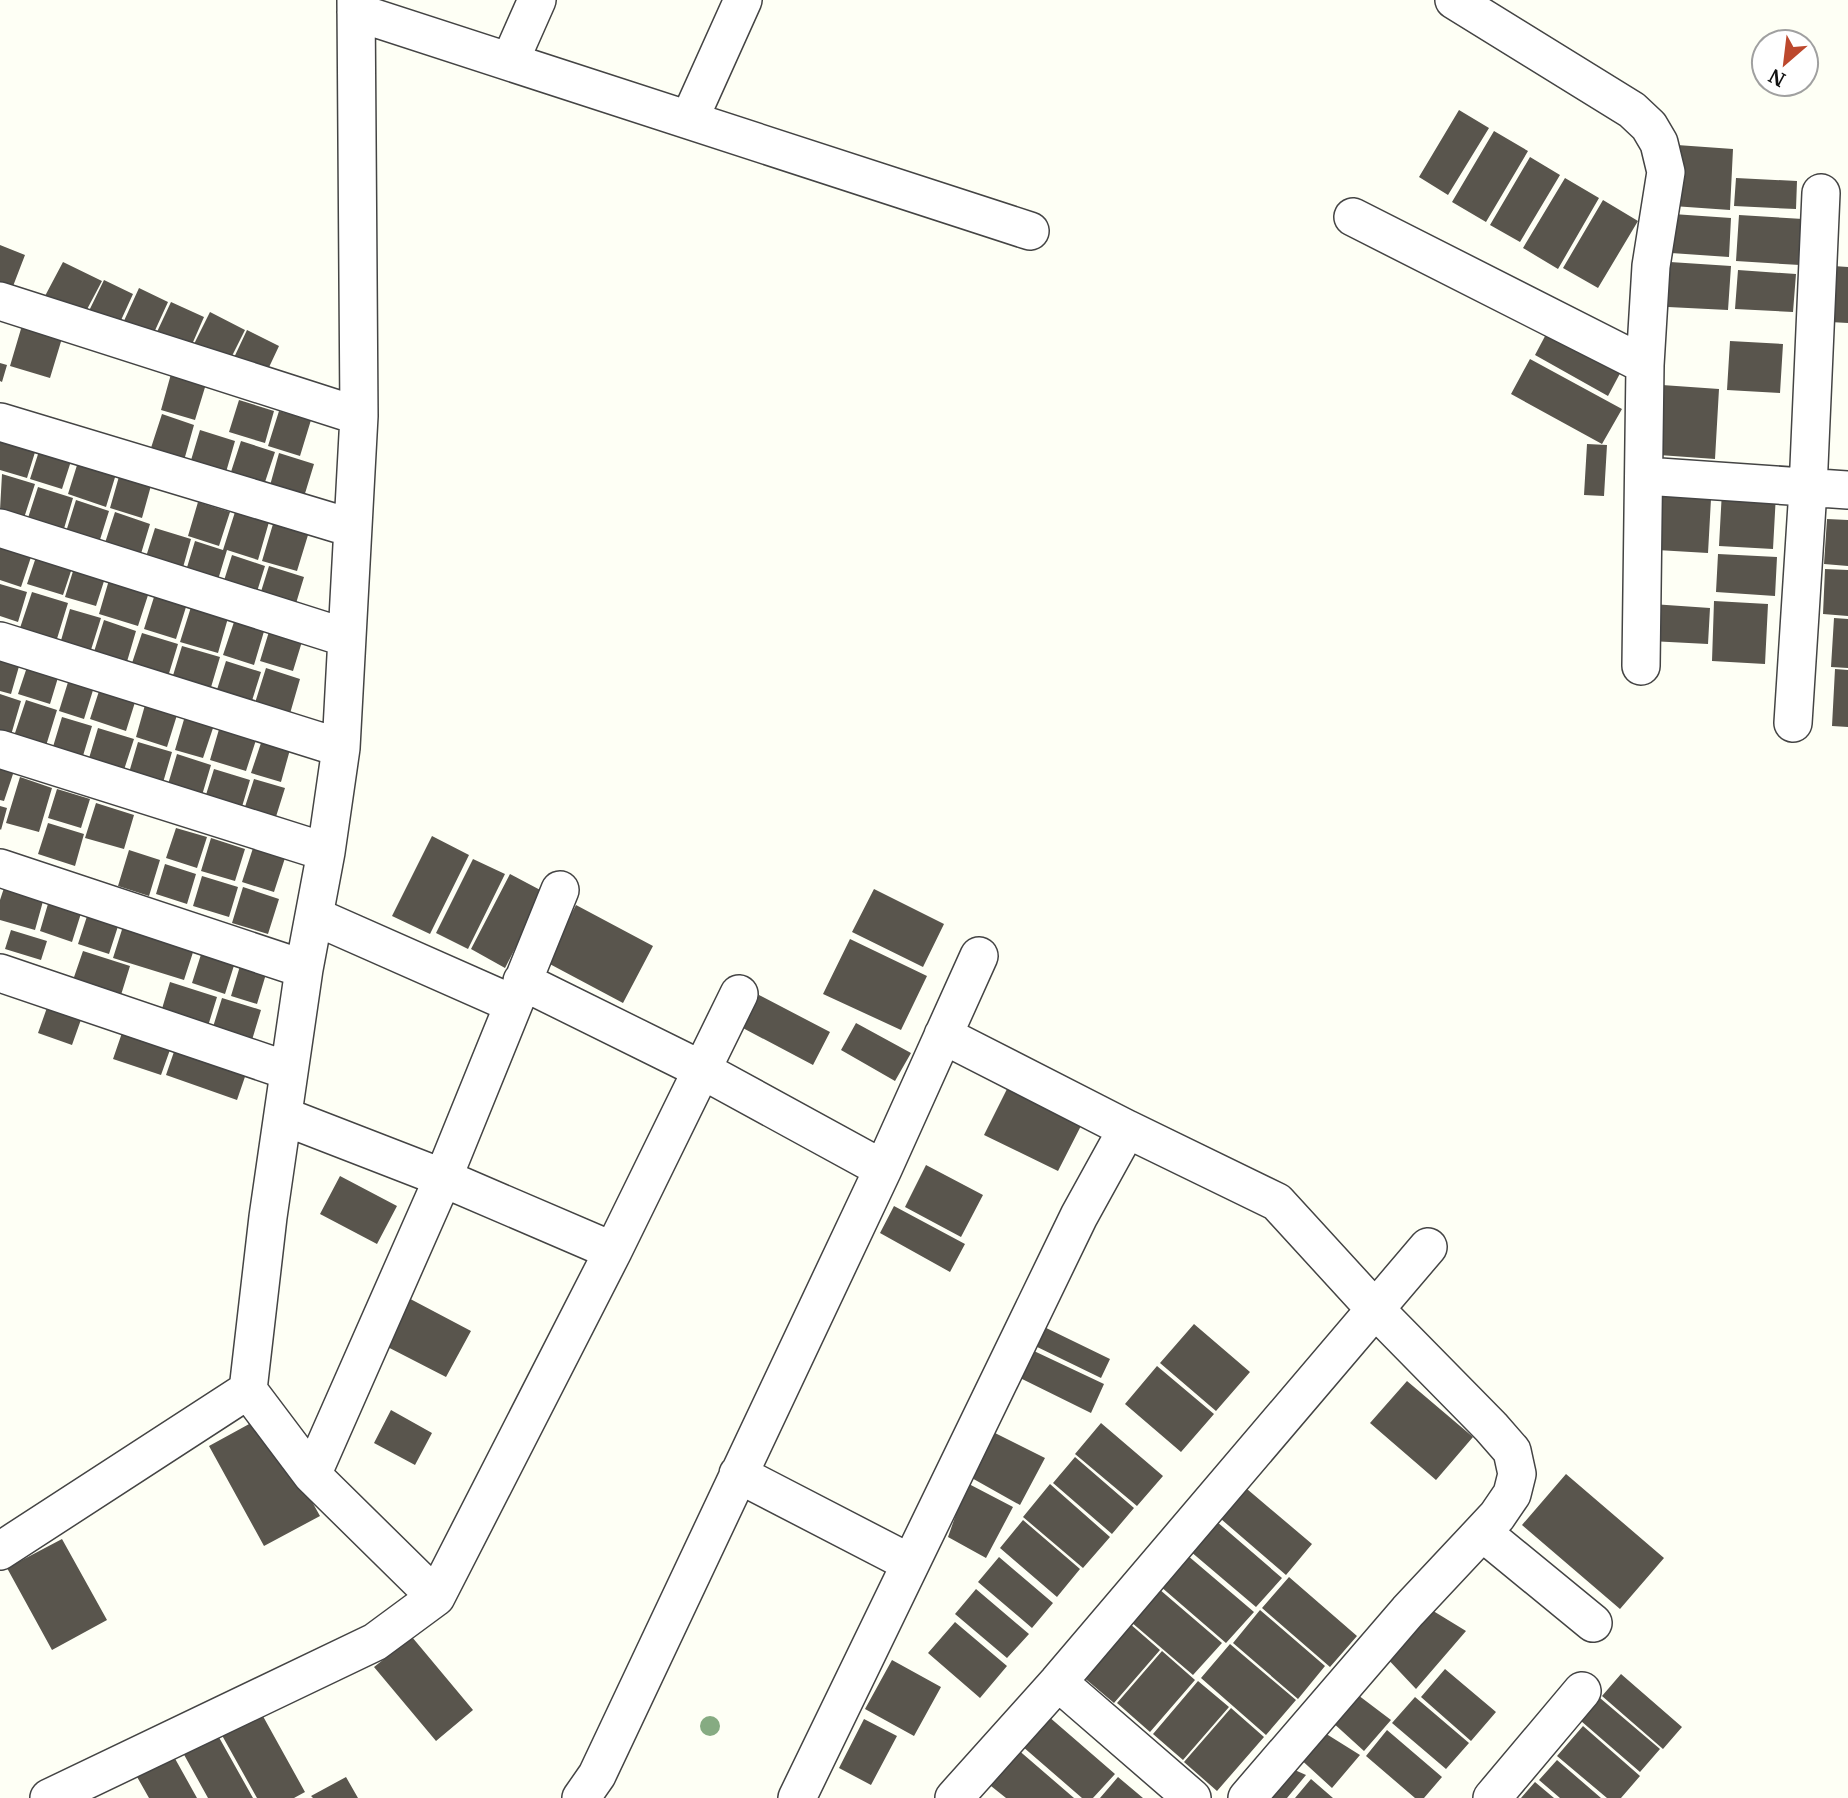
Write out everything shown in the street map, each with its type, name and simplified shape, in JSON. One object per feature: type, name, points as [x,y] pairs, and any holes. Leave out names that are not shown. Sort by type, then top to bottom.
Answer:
[{"type":"street","points":[[510,61],[537,0]]},
{"type":"street","points":[[689,120],[743,0]]},
{"type":"street","points":[[1454,0],[1632,110],[1649,127],[1659,143],[1666,173],[1651,266],[1645,365],[1642,666]]},
{"type":"street","points":[[436,1597],[312,1475],[248,1390],[289,1071],[341,748],[359,416],[356,6],[510,61],[1030,231]]},
{"type":"street","points":[[1793,723],[1808,489],[1821,193]]},
{"type":"street","points":[[1353,217],[1645,365]]},
{"type":"street","points":[[0,301],[359,416]]},
{"type":"street","points":[[0,422],[352,528]]},
{"type":"street","points":[[1645,476],[1848,490]]},
{"type":"street","points":[[0,528],[347,638]]},
{"type":"street","points":[[0,641],[341,748]]},
{"type":"street","points":[[0,748],[326,852]]},
{"type":"street","points":[[0,868],[304,969]]},
{"type":"street","points":[[312,1475],[443,1178],[560,890]]},
{"type":"street","points":[[314,916],[518,992],[702,1070],[883,1168]]},
{"type":"street","points":[[581,1798],[597,1774],[883,1168],[979,956]]},
{"type":"street","points":[[0,973],[289,1071]]},
{"type":"street","points":[[49,1798],[374,1642],[436,1597],[613,1251],[739,994]]},
{"type":"street","points":[[943,1035],[1277,1202],[1374,1308],[1512,1451],[1517,1474],[1512,1494],[1482,1532],[1408,1611],[1247,1798]]},
{"type":"street","points":[[283,1116],[443,1178],[613,1251]]},
{"type":"street","points":[[797,1798],[908,1562],[1079,1216],[1128,1129]]},
{"type":"street","points":[[954,1798],[1058,1682],[1428,1247]]},
{"type":"street","points":[[0,1550],[248,1390]]},
{"type":"street","points":[[738,1474],[908,1562]]},
{"type":"street","points":[[1482,1532],[1593,1623]]},
{"type":"street","points":[[1058,1682],[1192,1798]]},
{"type":"street","points":[[1492,1798],[1582,1691]]},
{"type":"building","points":[[1459,110],[1489,128],[1448,195],[1419,177]]},
{"type":"building","points":[[1494,131],[1528,151],[1486,222],[1452,202]]},
{"type":"building","points":[[1677,145],[1733,149],[1730,210],[1673,206]]},
{"type":"building","points":[[1530,157],[1560,175],[1520,242],[1490,225]]},
{"type":"building","points":[[1565,178],[1599,198],[1558,269],[1523,248]]},
{"type":"building","points":[[1736,178],[1797,181],[1796,209],[1734,206]]},
{"type":"building","points":[[1603,200],[1638,221],[1598,288],[1563,268]]},
{"type":"building","points":[[1673,214],[1731,218],[1729,257],[1671,253]]},
{"type":"building","points":[[1739,215],[1803,219],[1800,265],[1736,261]]},
{"type":"building","points":[[0,245],[25,255],[10,294],[0,290]]},
{"type":"building","points":[[63,262],[102,281],[84,315],[45,296]]},
{"type":"building","points":[[1670,262],[1731,266],[1728,310],[1668,307]]},
{"type":"building","points":[[1833,266],[1848,267],[1848,323],[1830,322]]},
{"type":"building","points":[[1738,270],[1796,274],[1793,312],[1735,309]]},
{"type":"building","points":[[104,280],[133,294],[117,329],[87,315]]},
{"type":"building","points":[[139,288],[168,302],[152,337],[123,323]]},
{"type":"building","points":[[171,302],[204,317],[190,349],[156,334]]},
{"type":"building","points":[[210,312],[245,330],[228,364],[193,346]]},
{"type":"building","points":[[23,322],[63,335],[50,378],[10,366]]},
{"type":"building","points":[[1552,323],[1625,364],[1608,396],[1535,355]]},
{"type":"building","points":[[247,330],[279,346],[263,380],[231,364]]},
{"type":"building","points":[[1730,341],[1783,344],[1780,393],[1727,390]]},
{"type":"building","points":[[1530,359],[1622,409],[1602,444],[1511,394]]},
{"type":"building","points":[[0,363],[7,365],[2,382],[0,381]]},
{"type":"building","points":[[171,374],[206,384],[195,420],[161,410]]},
{"type":"building","points":[[1662,385],[1719,389],[1715,459],[1659,455]]},
{"type":"building","points":[[239,400],[274,411],[265,443],[229,432]]},
{"type":"building","points":[[279,411],[311,420],[300,456],[268,446]]},
{"type":"building","points":[[162,414],[194,425],[183,464],[149,454]]},
{"type":"building","points":[[200,430],[235,441],[224,479],[189,467]]},
{"type":"building","points":[[0,438],[36,449],[27,478],[0,470]]},
{"type":"building","points":[[241,441],[275,452],[263,488],[229,478]]},
{"type":"building","points":[[1587,444],[1607,445],[1604,496],[1584,495]]},
{"type":"building","points":[[40,448],[72,458],[62,489],[30,479]]},
{"type":"building","points":[[279,453],[314,464],[303,500],[269,489]]},
{"type":"building","points":[[78,462],[116,474],[106,507],[68,494]]},
{"type":"building","points":[[120,473],[152,482],[142,518],[110,508]]},
{"type":"building","points":[[2,474],[35,484],[24,518],[0,510]]},
{"type":"building","points":[[38,487],[73,498],[63,532],[27,521]]},
{"type":"building","points":[[1722,491],[1776,494],[1773,549],[1719,546]]},
{"type":"building","points":[[1660,496],[1711,499],[1708,553],[1657,550]]},
{"type":"building","points":[[76,500],[109,511],[98,546],[65,535]]},
{"type":"building","points":[[198,502],[230,512],[219,546],[188,536]]},
{"type":"building","points":[[115,512],[150,524],[140,557],[104,546]]},
{"type":"building","points":[[235,512],[269,522],[258,560],[227,550],[217,583],[185,574],[195,541],[223,550]]},
{"type":"building","points":[[1827,519],[1848,520],[1848,566],[1824,564]]},
{"type":"building","points":[[273,524],[308,535],[297,571],[262,561]]},
{"type":"building","points":[[155,528],[191,539],[182,571],[145,560]]},
{"type":"building","points":[[0,544],[32,554],[21,587],[0,580]]},
{"type":"building","points":[[1718,554],[1777,557],[1775,596],[1716,592]]},
{"type":"building","points":[[232,555],[265,566],[255,598],[222,587]]},
{"type":"building","points":[[36,557],[72,568],[63,595],[27,584]]},
{"type":"building","points":[[269,566],[304,577],[294,610],[259,598]]},
{"type":"building","points":[[74,568],[105,578],[96,606],[65,597]]},
{"type":"building","points":[[1825,569],[1848,570],[1848,616],[1823,614]]},
{"type":"building","points":[[109,580],[149,592],[138,626],[99,614]]},
{"type":"building","points":[[0,584],[27,592],[18,622],[0,616]]},
{"type":"building","points":[[32,592],[68,603],[56,642],[19,631]]},
{"type":"building","points":[[154,597],[186,607],[176,639],[144,629]]},
{"type":"building","points":[[1714,601],[1768,604],[1765,664],[1712,661]]},
{"type":"building","points":[[1652,604],[1710,608],[1708,644],[1650,641]]},
{"type":"building","points":[[191,607],[228,618],[218,653],[180,642]]},
{"type":"building","points":[[70,609],[101,618],[90,653],[60,644]]},
{"type":"building","points":[[1834,618],[1848,619],[1848,668],[1831,667]]},
{"type":"building","points":[[235,619],[265,628],[254,665],[223,655]]},
{"type":"building","points":[[104,620],[136,631],[126,665],[93,655]]},
{"type":"building","points":[[271,625],[304,635],[293,671],[260,661]]},
{"type":"building","points":[[142,633],[178,644],[167,680],[130,669]]},
{"type":"building","points":[[182,646],[220,657],[209,694],[171,682]]},
{"type":"building","points":[[0,657],[20,663],[11,694],[0,691]]},
{"type":"building","points":[[29,661],[60,671],[50,704],[18,694]]},
{"type":"building","points":[[226,661],[261,672],[250,707],[215,696]]},
{"type":"building","points":[[266,668],[300,679],[289,717],[254,706]]},
{"type":"building","points":[[1835,669],[1848,670],[1848,727],[1832,726]]},
{"type":"building","points":[[69,679],[94,687],[84,719],[59,711]]},
{"type":"building","points":[[100,688],[136,699],[126,731],[90,719]]},
{"type":"building","points":[[0,694],[21,701],[11,735],[0,731]]},
{"type":"building","points":[[26,700],[57,710],[45,749],[13,739]]},
{"type":"building","points":[[145,705],[177,715],[167,747],[136,737]]},
{"type":"building","points":[[185,716],[214,725],[203,758],[175,750]]},
{"type":"building","points":[[62,717],[92,726],[82,759],[52,750]]},
{"type":"building","points":[[220,726],[257,737],[246,771],[210,760]]},
{"type":"building","points":[[98,728],[134,739],[122,776],[87,765]]},
{"type":"building","points":[[263,737],[291,746],[281,782],[251,773]]},
{"type":"building","points":[[138,742],[172,752],[162,786],[128,776]]},
{"type":"building","points":[[177,754],[211,765],[200,802],[166,791]]},
{"type":"building","points":[[0,764],[15,768],[4,801],[0,800]]},
{"type":"building","points":[[214,769],[250,780],[241,810],[205,798]]},
{"type":"building","points":[[20,777],[52,788],[39,832],[6,823]]},
{"type":"building","points":[[254,779],[285,788],[274,823],[243,813]]},
{"type":"building","points":[[57,789],[90,799],[81,828],[48,818]]},
{"type":"building","points":[[96,803],[134,815],[124,849],[85,838]]},
{"type":"building","points":[[0,806],[7,808],[1,830],[0,829]]},
{"type":"building","points":[[48,823],[84,834],[75,866],[38,854]]},
{"type":"building","points":[[176,828],[207,837],[197,868],[166,858]]},
{"type":"building","points":[[432,836],[469,855],[430,934],[392,916]]},
{"type":"building","points":[[211,838],[245,849],[235,881],[201,871]]},
{"type":"building","points":[[253,848],[285,858],[274,892],[242,882]]},
{"type":"building","points":[[129,850],[160,860],[149,896],[118,886]]},
{"type":"building","points":[[473,859],[505,874],[468,949],[436,933]]},
{"type":"building","points":[[165,864],[196,874],[187,904],[156,894]]},
{"type":"building","points":[[510,874],[544,892],[505,968],[471,949]]},
{"type":"building","points":[[202,876],[238,887],[229,917],[193,906]]},
{"type":"building","points":[[6,882],[45,894],[35,930],[0,920],[0,900]]},
{"type":"building","points":[[243,887],[279,899],[268,934],[232,923]]},
{"type":"building","points":[[874,889],[944,924],[923,967],[852,932]]},
{"type":"building","points":[[50,897],[83,907],[72,942],[40,931]]},
{"type":"building","points":[[576,905],[653,946],[623,1003],[546,962]]},
{"type":"building","points":[[90,907],[121,917],[109,954],[78,944]]},
{"type":"building","points":[[125,920],[196,943],[184,980],[113,958]]},
{"type":"building","points":[[11,930],[47,941],[41,960],[5,949]]},
{"type":"building","points":[[850,939],[927,976],[901,1030],[823,994]]},
{"type":"building","points":[[204,945],[237,956],[225,994],[192,983]]},
{"type":"building","points":[[83,951],[130,966],[121,995],[73,980]]},
{"type":"building","points":[[243,956],[269,964],[257,1004],[231,996]]},
{"type":"building","points":[[170,982],[217,997],[208,1026],[161,1012]]},
{"type":"building","points":[[759,995],[830,1032],[813,1065],[741,1027]]},
{"type":"building","points":[[222,998],[261,1010],[252,1040],[213,1027]]},
{"type":"building","points":[[49,1002],[83,1014],[72,1045],[38,1033]]},
{"type":"building","points":[[856,1023],[911,1053],[895,1081],[841,1050]]},
{"type":"building","points":[[123,1030],[171,1047],[161,1075],[113,1059]]},
{"type":"building","points":[[177,1043],[248,1068],[237,1100],[166,1075]]},
{"type":"building","points":[[1012,1079],[1086,1116],[1058,1171],[984,1135]]},
{"type":"building","points":[[926,1165],[983,1195],[961,1237],[905,1207]]},
{"type":"building","points":[[340,1176],[397,1206],[377,1244],[320,1214]]},
{"type":"building","points":[[894,1206],[965,1244],[950,1272],[880,1233]]},
{"type":"building","points":[[399,1293],[471,1331],[446,1377],[374,1340]]},
{"type":"building","points":[[1038,1324],[1110,1359],[1101,1378],[1029,1343]]},
{"type":"building","points":[[1194,1324],[1250,1372],[1216,1411],[1160,1363]]},
{"type":"building","points":[[1017,1343],[1104,1384],[1091,1413],[1004,1370]]},
{"type":"building","points":[[1157,1366],[1214,1414],[1181,1452],[1125,1404]]},
{"type":"building","points":[[1407,1381],[1473,1437],[1436,1480],[1370,1423]]},
{"type":"building","points":[[391,1410],[432,1433],[415,1465],[374,1443]]},
{"type":"building","points":[[264,1416],[320,1516],[264,1546],[209,1446]]},
{"type":"building","points":[[1101,1423],[1163,1476],[1137,1506],[1075,1454]]},
{"type":"building","points":[[995,1433],[1045,1458],[1020,1505],[970,1477]]},
{"type":"building","points":[[1075,1457],[1134,1508],[1112,1534],[1053,1483]]},
{"type":"building","points":[[1566,1474],[1664,1558],[1620,1609],[1522,1525]]},
{"type":"building","points":[[967,1483],[1013,1507],[986,1558],[948,1537]]},
{"type":"building","points":[[1050,1484],[1110,1537],[1083,1568],[1023,1517]]},
{"type":"building","points":[[1247,1489],[1312,1544],[1286,1575],[1221,1519]]},
{"type":"building","points":[[1023,1520],[1080,1569],[1057,1597],[1000,1548]]},
{"type":"building","points":[[1216,1521],[1282,1578],[1256,1607],[1190,1551]]},
{"type":"building","points":[[62,1539],[107,1620],[52,1650],[7,1568]]},
{"type":"building","points":[[1187,1555],[1254,1612],[1226,1643],[1160,1586]]},
{"type":"building","points":[[999,1557],[1053,1603],[1032,1628],[978,1582]]},
{"type":"building","points":[[1289,1577],[1357,1636],[1330,1667],[1262,1608]]},
{"type":"building","points":[[976,1589],[1029,1634],[1007,1658],[955,1614]]},
{"type":"building","points":[[1159,1589],[1222,1643],[1193,1675],[1131,1622]]},
{"type":"building","points":[[1430,1609],[1466,1631],[1416,1689],[1384,1655]]},
{"type":"building","points":[[1260,1610],[1325,1666],[1298,1699],[1233,1643]]},
{"type":"building","points":[[955,1622],[1007,1666],[980,1698],[928,1653]]},
{"type":"building","points":[[1129,1623],[1160,1650],[1114,1703],[1082,1676]]},
{"type":"building","points":[[412,1637],[473,1710],[436,1741],[374,1667]]},
{"type":"building","points":[[1230,1644],[1296,1700],[1266,1735],[1201,1678]]},
{"type":"building","points":[[1162,1651],[1195,1680],[1150,1732],[1117,1703]]},
{"type":"building","points":[[892,1660],[941,1687],[914,1736],[865,1709]]},
{"type":"building","points":[[1445,1669],[1496,1712],[1471,1741],[1421,1697]]},
{"type":"building","points":[[1621,1674],[1682,1727],[1663,1749],[1602,1696]]},
{"type":"building","points":[[1198,1681],[1229,1707],[1183,1760],[1153,1734]]},
{"type":"building","points":[[1354,1692],[1391,1720],[1364,1751],[1331,1721]]},
{"type":"building","points":[[1415,1697],[1469,1743],[1446,1769],[1392,1723]]},
{"type":"building","points":[[1600,1698],[1660,1749],[1640,1772],[1581,1721]]},
{"type":"building","points":[[1231,1708],[1264,1737],[1217,1791],[1184,1762]]},
{"type":"building","points":[[259,1709],[305,1792],[294,1798],[257,1798],[219,1730]]},
{"type":"building","points":[[1048,1716],[1115,1774],[1093,1798],[1082,1798],[1022,1746]]},
{"type":"building","points":[[864,1719],[897,1736],[871,1785],[839,1768]]},
{"type":"building","points":[[1583,1726],[1640,1776],[1621,1798],[1607,1798],[1557,1756]]},
{"type":"building","points":[[1320,1730],[1360,1755],[1332,1788],[1297,1756]]},
{"type":"building","points":[[1387,1730],[1442,1777],[1424,1798],[1415,1798],[1366,1756]]},
{"type":"building","points":[[216,1732],[253,1798],[208,1798],[182,1751]]},
{"type":"building","points":[[1016,1748],[1074,1798],[1006,1798],[986,1782]]},
{"type":"building","points":[[173,1755],[197,1798],[149,1798],[136,1775]]},
{"type":"building","points":[[1557,1760],[1601,1798],[1560,1798],[1539,1780]]},
{"type":"building","points":[[1288,1767],[1306,1775],[1287,1798],[1260,1798]]},
{"type":"building","points":[[346,1777],[358,1798],[311,1796]]},
{"type":"building","points":[[1118,1777],[1143,1798],[1100,1798]]},
{"type":"building","points":[[1311,1779],[1333,1798],[1295,1798]]},
{"type":"building","points":[[1535,1782],[1554,1798],[1521,1798]]}]
